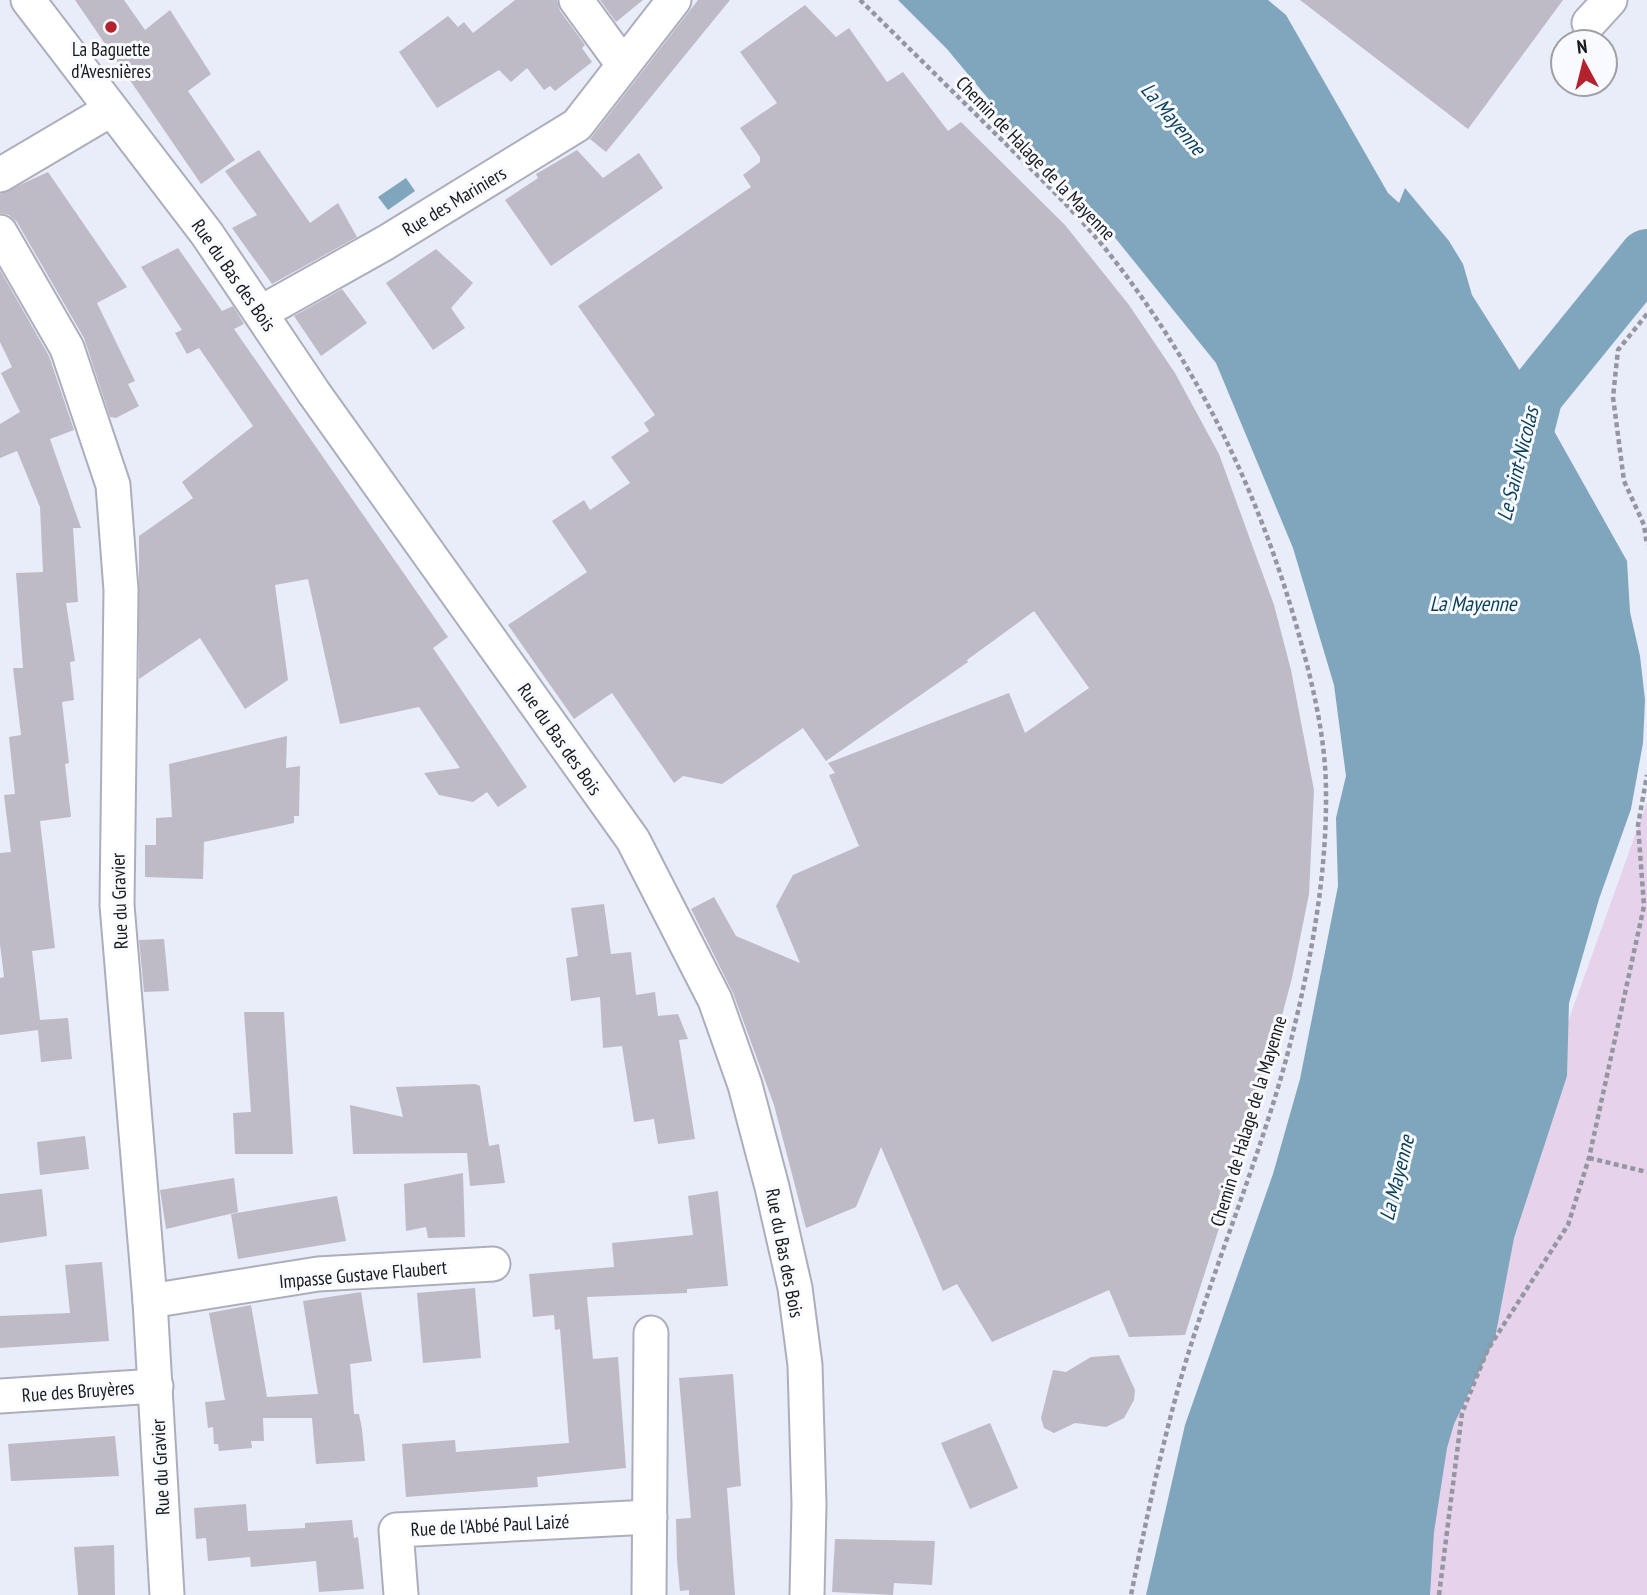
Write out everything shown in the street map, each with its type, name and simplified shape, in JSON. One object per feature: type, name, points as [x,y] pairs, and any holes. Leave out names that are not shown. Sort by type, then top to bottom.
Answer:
[{"type":"street","name":"Rue du Bas des Bois","points":[[28,0],[207,234],[321,403],[633,841],[715,1000],[745,1085],[795,1288],[805,1365],[809,1504],[807,1595]]},
{"type":"street","points":[[576,0],[622,63]]},
{"type":"street","name":"Rue des Mariniers","points":[[262,312],[385,243],[578,125],[622,63],[674,0]]},
{"type":"street","points":[[0,175],[110,110]]},
{"type":"street","name":"Rue du Gravier","points":[[0,232],[67,348],[113,485],[121,590],[117,905],[150,1301],[167,1595]]},
{"type":"street","name":"Impasse Gustave Flaubert","points":[[150,1301],[318,1274],[493,1264]]},
{"type":"street","points":[[649,1595],[651,1333]]},
{"type":"street","name":"Rue des Bruyères","points":[[0,1396],[156,1385]]},
{"type":"street","name":"Rue de l'Abbé Paul Laizé","points":[[401,1595],[396,1530],[650,1517]]},
{"type":"path","name":"Chemin de Halage de la Mayenne","points":[[860,0],[1071,210],[1114,260],[1171,338],[1200,385],[1261,517],[1300,640],[1321,740],[1326,790],[1325,829],[1315,915],[1301,991],[1283,1068],[1186,1360],[1156,1469],[1131,1595]]},
{"type":"path","points":[[1647,314],[1618,350],[1613,397],[1624,481],[1644,525],[1647,545]]},
{"type":"path","points":[[1439,1595],[1462,1413],[1488,1349],[1567,1225],[1589,1158],[1644,906],[1638,825],[1647,775]]},
{"type":"path","points":[[1589,1158],[1647,1172]]},
{"type":"shaded area","points":[[1647,802],[1647,1595],[1403,1595],[1435,1392]]},
{"type":"water","name":"La Mayenne","points":[[898,0],[1268,0],[1286,15],[1388,193],[1399,203],[1405,188],[1449,241],[1463,264],[1472,295],[1522,374],[1627,561],[1630,612],[1640,656],[1645,700],[1643,743],[1631,809],[1599,899],[1569,1003],[1567,1076],[1514,1238],[1495,1338],[1454,1424],[1447,1448],[1434,1532],[1430,1595],[1146,1595],[1185,1425],[1273,1174],[1300,1079],[1338,886],[1336,818],[1346,776],[1334,685],[1293,548],[1216,363],[1100,219],[1052,168],[1030,167],[986,110],[991,102],[947,49]]},
{"type":"water","points":[[406,178],[415,191],[388,210],[378,197]]},
{"type":"building","points":[[75,0],[124,0],[145,30],[170,10],[211,74],[188,91],[235,160],[201,184]]},
{"type":"building","points":[[515,0],[557,0],[560,11],[585,45],[582,48],[592,62],[555,91],[550,86],[544,90],[527,68],[511,82],[499,70],[437,108],[399,52],[448,16],[458,27],[464,22],[473,33]]},
{"type":"building","points":[[600,0],[643,0],[616,22]]},
{"type":"building","points":[[698,0],[730,0],[606,152],[590,139]]},
{"type":"building","points":[[1300,0],[1563,0],[1468,129]]},
{"type":"building","points":[[805,5],[836,37],[849,28],[887,82],[903,72],[948,131],[961,122],[1065,225],[1129,305],[1175,373],[1219,454],[1274,605],[1291,670],[1314,790],[1309,894],[1292,978],[1257,1109],[1185,1335],[1129,1337],[1109,1290],[992,1342],[957,1284],[943,1291],[881,1147],[856,1207],[806,1228],[774,1105],[733,993],[691,909],[714,897],[736,936],[800,963],[776,906],[793,875],[859,846],[829,775],[835,773],[828,763],[1009,693],[1025,733],[1089,688],[1034,611],[967,660],[968,662],[826,761],[803,728],[722,784],[683,776],[674,783],[612,693],[574,719],[508,625],[587,572],[552,521],[584,500],[590,510],[630,483],[611,457],[649,431],[644,423],[655,415],[578,306],[751,187],[743,175],[760,162],[760,157],[740,128],[777,103],[740,52]]},
{"type":"building","points":[[259,150],[310,223],[338,203],[357,237],[272,284],[232,228],[257,215],[225,171]]},
{"type":"building","points":[[577,150],[603,178],[639,153],[663,188],[551,266],[505,200],[538,178],[536,174]]},
{"type":"building","points":[[48,172],[127,287],[97,303],[135,381],[128,384],[139,406],[116,418],[110,417],[84,338],[17,222],[9,215],[0,213],[0,194]]},
{"type":"building","points":[[178,248],[222,311],[233,306],[244,324],[234,329],[448,637],[433,648],[527,787],[498,807],[487,792],[473,802],[439,795],[424,773],[460,768],[419,707],[340,724],[308,579],[275,585],[288,680],[245,709],[200,638],[139,679],[139,536],[193,498],[182,482],[253,426],[199,348],[187,354],[175,333],[182,330],[141,267]]},
{"type":"building","points":[[436,249],[473,283],[451,308],[465,328],[433,350],[386,283]]},
{"type":"building","points":[[0,270],[49,356],[74,430],[50,439],[81,528],[73,528],[78,602],[66,603],[75,661],[70,662],[74,700],[62,702],[69,763],[65,764],[71,817],[40,821],[55,948],[32,951],[40,1020],[68,1018],[72,1059],[41,1062],[38,1030],[0,1035],[0,978],[4,977],[0,944],[0,853],[11,852],[4,795],[15,794],[9,737],[21,735],[13,668],[23,668],[16,573],[43,572],[40,507],[17,451],[0,458],[0,424],[20,412],[1,373],[12,367],[0,342]]},
{"type":"building","points":[[342,289],[367,323],[321,356],[294,316]]},
{"type":"building","points":[[287,736],[286,768],[300,766],[299,816],[294,816],[294,823],[204,842],[203,879],[145,877],[145,845],[156,845],[156,818],[172,817],[169,764]]},
{"type":"building","points":[[604,904],[611,954],[631,952],[636,995],[655,992],[658,1016],[678,1014],[688,1039],[679,1040],[695,1139],[658,1144],[654,1119],[634,1122],[622,1046],[603,1048],[600,997],[571,1001],[566,958],[578,956],[571,908]]},
{"type":"building","points":[[164,939],[169,991],[144,992],[139,940]]},
{"type":"building","points":[[244,1012],[284,1012],[293,1154],[235,1154],[233,1113],[251,1112]]},
{"type":"building","points":[[480,1086],[489,1146],[499,1144],[505,1183],[470,1186],[467,1153],[353,1154],[350,1105],[403,1117],[396,1087]]},
{"type":"building","points":[[85,1136],[89,1169],[40,1175],[37,1142]]},
{"type":"building","points":[[463,1173],[465,1237],[428,1238],[426,1227],[406,1231],[404,1184]]},
{"type":"building","points":[[234,1178],[238,1212],[166,1229],[160,1190]]},
{"type":"building","points":[[42,1189],[47,1236],[0,1243],[0,1194]]},
{"type":"building","points":[[718,1191],[728,1286],[687,1289],[687,1293],[587,1297],[593,1359],[618,1357],[626,1468],[537,1477],[538,1487],[406,1497],[402,1444],[455,1440],[456,1452],[569,1443],[560,1329],[555,1330],[554,1315],[533,1317],[529,1274],[614,1267],[612,1243],[693,1235],[688,1196]]},
{"type":"building","points":[[337,1196],[346,1241],[238,1259],[231,1214]]},
{"type":"building","points":[[102,1262],[109,1341],[0,1348],[0,1316],[70,1313],[65,1265]]},
{"type":"building","points":[[475,1288],[481,1358],[423,1363],[417,1293]]},
{"type":"building","points":[[361,1292],[372,1361],[350,1364],[354,1414],[359,1414],[365,1461],[316,1464],[312,1418],[263,1418],[264,1441],[251,1441],[252,1448],[219,1451],[218,1444],[214,1444],[213,1427],[208,1428],[205,1402],[225,1400],[209,1313],[251,1305],[267,1397],[318,1394],[303,1301]]},
{"type":"building","points":[[1119,1355],[1135,1390],[1134,1400],[1124,1418],[1106,1427],[1075,1423],[1054,1433],[1044,1428],[1041,1418],[1053,1370],[1066,1372],[1091,1357]]},
{"type":"building","points":[[733,1374],[741,1486],[727,1488],[735,1595],[689,1595],[689,1590],[680,1591],[677,1560],[676,1519],[691,1518],[679,1378]]},
{"type":"building","points":[[990,1423],[1018,1488],[970,1509],[941,1443]]},
{"type":"building","points":[[115,1436],[119,1476],[11,1481],[8,1444]]},
{"type":"building","points":[[246,1504],[248,1531],[305,1528],[305,1523],[352,1520],[354,1538],[358,1537],[364,1589],[319,1592],[316,1561],[251,1567],[250,1557],[208,1561],[206,1538],[196,1539],[194,1508]]},
{"type":"building","points":[[835,1539],[935,1541],[932,1585],[894,1583],[893,1595],[832,1592]]},
{"type":"building","points":[[114,1545],[115,1595],[78,1595],[74,1547]]},
{"type":"waterway","name":"Le Saint-Nicolas","points":[[1516,469],[1535,395],[1647,257]]},
{"type":"place","name":"La Baguette d'Avesnières","points":[[111,27]]}]
